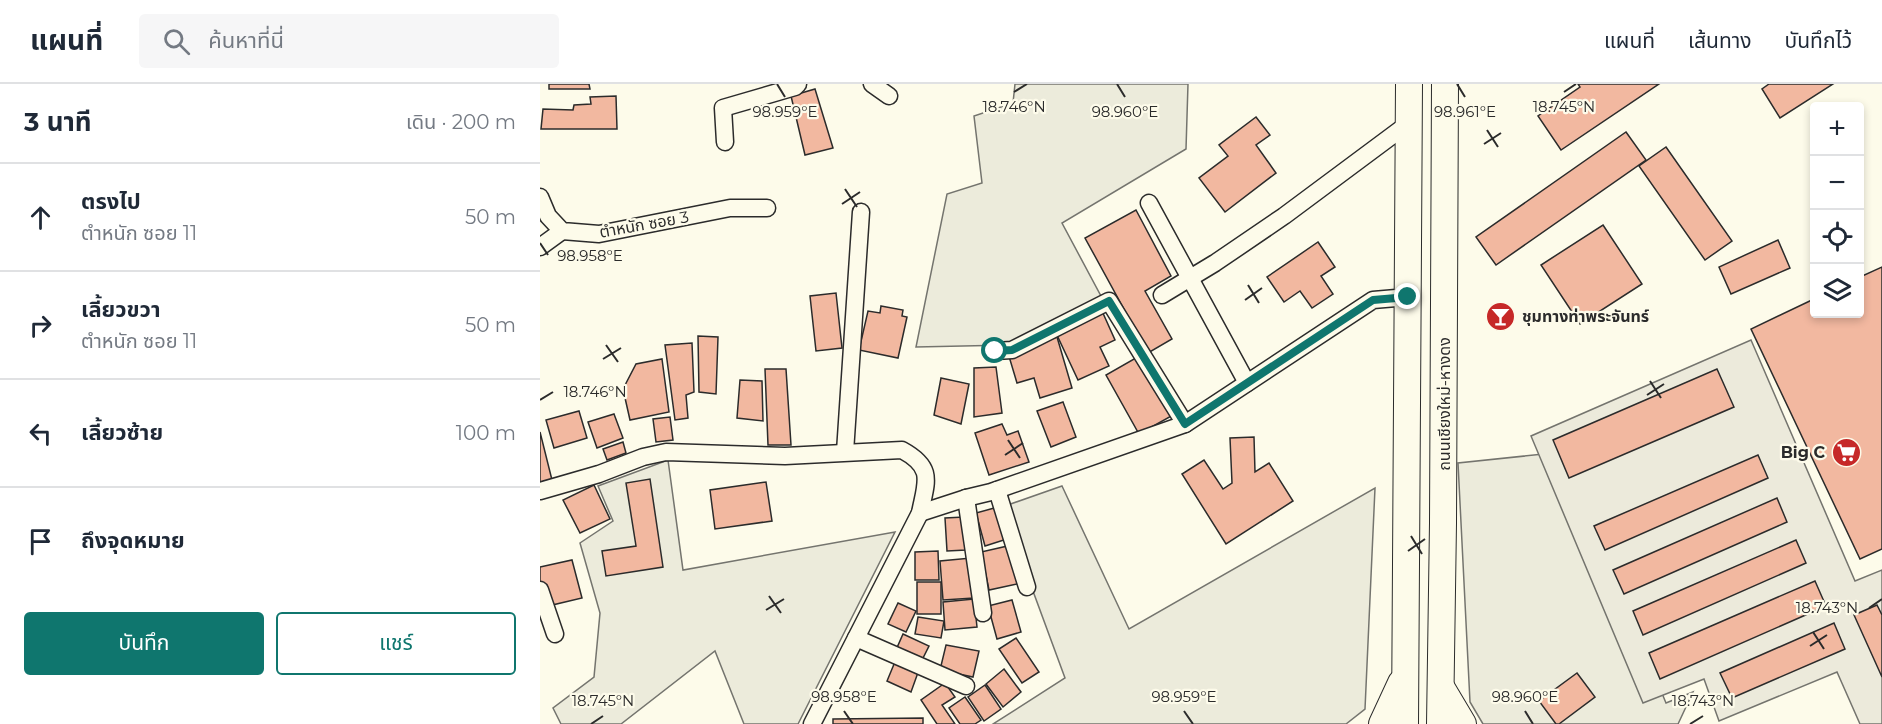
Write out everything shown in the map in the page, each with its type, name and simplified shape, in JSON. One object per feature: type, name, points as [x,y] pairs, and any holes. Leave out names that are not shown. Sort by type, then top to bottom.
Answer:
[{"type":"main road","points":[[1405,724],[1409,84]]},
{"type":"main road","name":"ถนนเชียงใหม่-หางดง","points":[[1440,724],[1445,84]]},
{"type":"main road","points":[[1383,724],[1406,673]]},
{"type":"main road","points":[[1441,687],[1463,724]]},
{"type":"street","points":[[726,142],[723,108],[795,87],[798,84]]},
{"type":"street","points":[[872,84],[889,96]]},
{"type":"street","points":[[1162,295],[1215,263],[1284,216],[1409,123]]},
{"type":"street","points":[[540,197],[548,216],[562,231],[540,247]]},
{"type":"street","points":[[1149,203],[1247,383]]},
{"type":"street","name":"ตำหนัก ซอย 3","points":[[562,231],[599,234],[730,208],[767,207]]},
{"type":"street","points":[[845,452],[861,212]]},
{"type":"street","points":[[920,513],[997,490],[1185,424],[1373,300],[1408,297]]},
{"type":"street","points":[[995,351],[1012,350],[1109,301],[1185,424]]},
{"type":"street","points":[[540,492],[599,474],[643,457],[666,452],[785,456],[902,450],[916,458],[925,468],[926,481],[920,513],[812,724]]},
{"type":"street","points":[[997,490],[1027,587]]},
{"type":"street","points":[[966,498],[982,613]]},
{"type":"street","points":[[540,590],[555,633]]},
{"type":"street","points":[[856,638],[966,686]]},
{"type":"shaded area","points":[[1015,84],[1188,84],[1186,149],[1062,223],[1102,298],[1010,345],[916,347],[947,194],[982,183],[974,116],[1013,103]]},
{"type":"shaded area","points":[[1751,340],[1855,581],[1882,570],[1882,724],[1860,724],[1837,672],[1719,721],[1704,679],[1643,703],[1531,436]]},
{"type":"shaded area","points":[[1563,452],[1666,703],[1693,692],[1678,724],[1483,724],[1470,702],[1458,463]]},
{"type":"shaded area","points":[[668,460],[683,570],[895,532],[798,724],[744,724],[715,651],[621,724],[561,724],[553,708],[594,677],[600,613],[580,543],[613,521],[598,486]]},
{"type":"shaded area","points":[[1062,486],[1129,629],[1375,488],[1365,709],[1346,724],[993,724],[1065,678],[1002,507]]},
{"type":"building","points":[[549,84],[589,84],[590,89],[549,89]]},
{"type":"building","points":[[1578,84],[1659,84],[1561,150],[1538,116],[1580,87]]},
{"type":"building","points":[[1769,84],[1833,84],[1780,118],[1762,89]]},
{"type":"building","points":[[815,89],[833,148],[805,155],[791,96]]},
{"type":"building","points":[[616,96],[617,129],[541,129],[543,109],[573,110],[574,105],[591,104],[590,97]]},
{"type":"building","points":[[1256,117],[1270,135],[1256,145],[1276,173],[1225,212],[1199,178],[1228,156],[1219,145]]},
{"type":"building","points":[[1626,132],[1646,160],[1496,265],[1476,237]]},
{"type":"building","points":[[1666,147],[1732,241],[1705,260],[1639,166]]},
{"type":"building","points":[[1136,210],[1171,276],[1145,291],[1172,339],[1148,353],[1085,238]]},
{"type":"building","points":[[1603,225],[1642,284],[1580,324],[1541,265]]},
{"type":"building","points":[[1778,240],[1790,268],[1731,294],[1719,267]]},
{"type":"building","points":[[1318,242],[1335,267],[1321,276],[1333,294],[1312,308],[1300,291],[1284,302],[1267,277]]},
{"type":"building","name":"Big C","points":[[1882,267],[1882,549],[1860,559],[1751,329],[1810,301],[1810,318],[1864,318],[1864,275]]},
{"type":"building","points":[[836,293],[842,348],[816,351],[810,296]]},
{"type":"building","points":[[881,306],[903,310],[902,316],[907,317],[898,358],[859,350],[868,311],[880,313]]},
{"type":"building","points":[[1102,311],[1115,340],[1100,347],[1109,366],[1078,380],[1056,333]]},
{"type":"building","points":[[698,336],[718,337],[716,394],[699,392]]},
{"type":"building","points":[[1057,337],[1072,388],[1040,398],[1034,378],[1017,383],[1008,353]]},
{"type":"building","points":[[692,343],[694,392],[686,395],[688,418],[675,420],[665,345]]},
{"type":"building","points":[[1141,355],[1175,414],[1139,434],[1106,375]]},
{"type":"building","points":[[662,359],[669,412],[630,420],[623,389],[636,364]]},
{"type":"building","points":[[996,367],[1002,413],[974,417],[974,368]]},
{"type":"building","points":[[765,369],[786,369],[791,445],[768,445]]},
{"type":"building","points":[[1717,369],[1734,407],[1569,478],[1553,440]]},
{"type":"building","points":[[941,378],[969,384],[961,424],[934,415]]},
{"type":"building","points":[[740,380],[762,381],[763,421],[737,418]]},
{"type":"building","points":[[1063,402],[1076,437],[1051,447],[1037,411]]},
{"type":"building","points":[[579,411],[587,438],[554,448],[546,420]]},
{"type":"building","points":[[614,414],[623,438],[597,448],[588,422]]},
{"type":"building","points":[[670,417],[673,440],[656,442],[653,419]]},
{"type":"building","points":[[1002,424],[1007,435],[1018,431],[1029,462],[989,475],[975,433]]},
{"type":"building","points":[[540,432],[552,480],[540,483]]},
{"type":"building","points":[[1254,437],[1255,472],[1269,463],[1293,501],[1226,544],[1182,474],[1204,460],[1223,489],[1232,483],[1230,438]]},
{"type":"building","points":[[623,442],[626,453],[607,460],[603,449]]},
{"type":"building","points":[[1758,455],[1768,478],[1605,550],[1594,526]]},
{"type":"building","points":[[650,479],[663,567],[606,576],[602,551],[636,546],[626,483]]},
{"type":"building","points":[[766,482],[772,521],[715,529],[710,490]]},
{"type":"building","points":[[594,485],[610,519],[580,533],[563,500]]},
{"type":"building","points":[[1777,498],[1787,522],[1624,594],[1613,570]]},
{"type":"building","points":[[998,507],[1007,539],[985,546],[976,513]]},
{"type":"building","points":[[964,517],[966,550],[947,551],[945,518]]},
{"type":"building","points":[[1796,540],[1806,563],[1643,635],[1633,611]]},
{"type":"building","points":[[1012,545],[1021,583],[989,590],[981,552]]},
{"type":"building","points":[[938,551],[939,580],[915,580],[915,552]]},
{"type":"building","points":[[971,558],[974,598],[943,600],[940,561]]},
{"type":"building","points":[[572,560],[582,598],[548,606],[540,582],[540,567]]},
{"type":"building","points":[[1815,581],[1826,606],[1660,679],[1649,653]]},
{"type":"building","points":[[917,582],[941,582],[941,614],[917,614]]},
{"type":"building","points":[[974,599],[977,627],[945,630],[943,602]]},
{"type":"building","points":[[1012,600],[1021,632],[997,639],[988,606]]},
{"type":"building","points":[[898,603],[916,611],[906,632],[888,624]]},
{"type":"building","points":[[1877,605],[1882,615],[1882,677],[1854,615]]},
{"type":"building","points":[[918,617],[944,621],[941,638],[915,634]]},
{"type":"building","points":[[1834,623],[1845,649],[1732,698],[1720,673]]},
{"type":"building","points":[[903,634],[929,646],[921,662],[896,650]]},
{"type":"building","points":[[1016,638],[1039,672],[1022,683],[999,649]]},
{"type":"building","points":[[946,645],[979,651],[973,677],[940,670]]},
{"type":"building","points":[[897,657],[920,667],[911,692],[887,681]]},
{"type":"building","points":[[1004,669],[1021,692],[1003,707],[986,684]]},
{"type":"building","points":[[1577,673],[1595,697],[1556,724],[1539,701]]},
{"type":"building","points":[[945,683],[955,697],[942,705],[955,724],[937,724],[921,700]]},
{"type":"building","points":[[985,685],[1001,709],[984,721],[968,697]]},
{"type":"building","points":[[965,697],[981,720],[975,724],[960,724],[949,708]]},
{"type":"building","points":[[923,718],[923,724],[833,724],[833,719]]},
{"type":"place","name":"ชุมทางท่าพระจันทร์","points":[[1501,316]]},
{"type":"place","name":"Big C","points":[[1846,452]]},
{"type":"route","points":[[995,351],[1012,350],[1109,301],[1185,424],[1373,300],[1408,297]]}]
